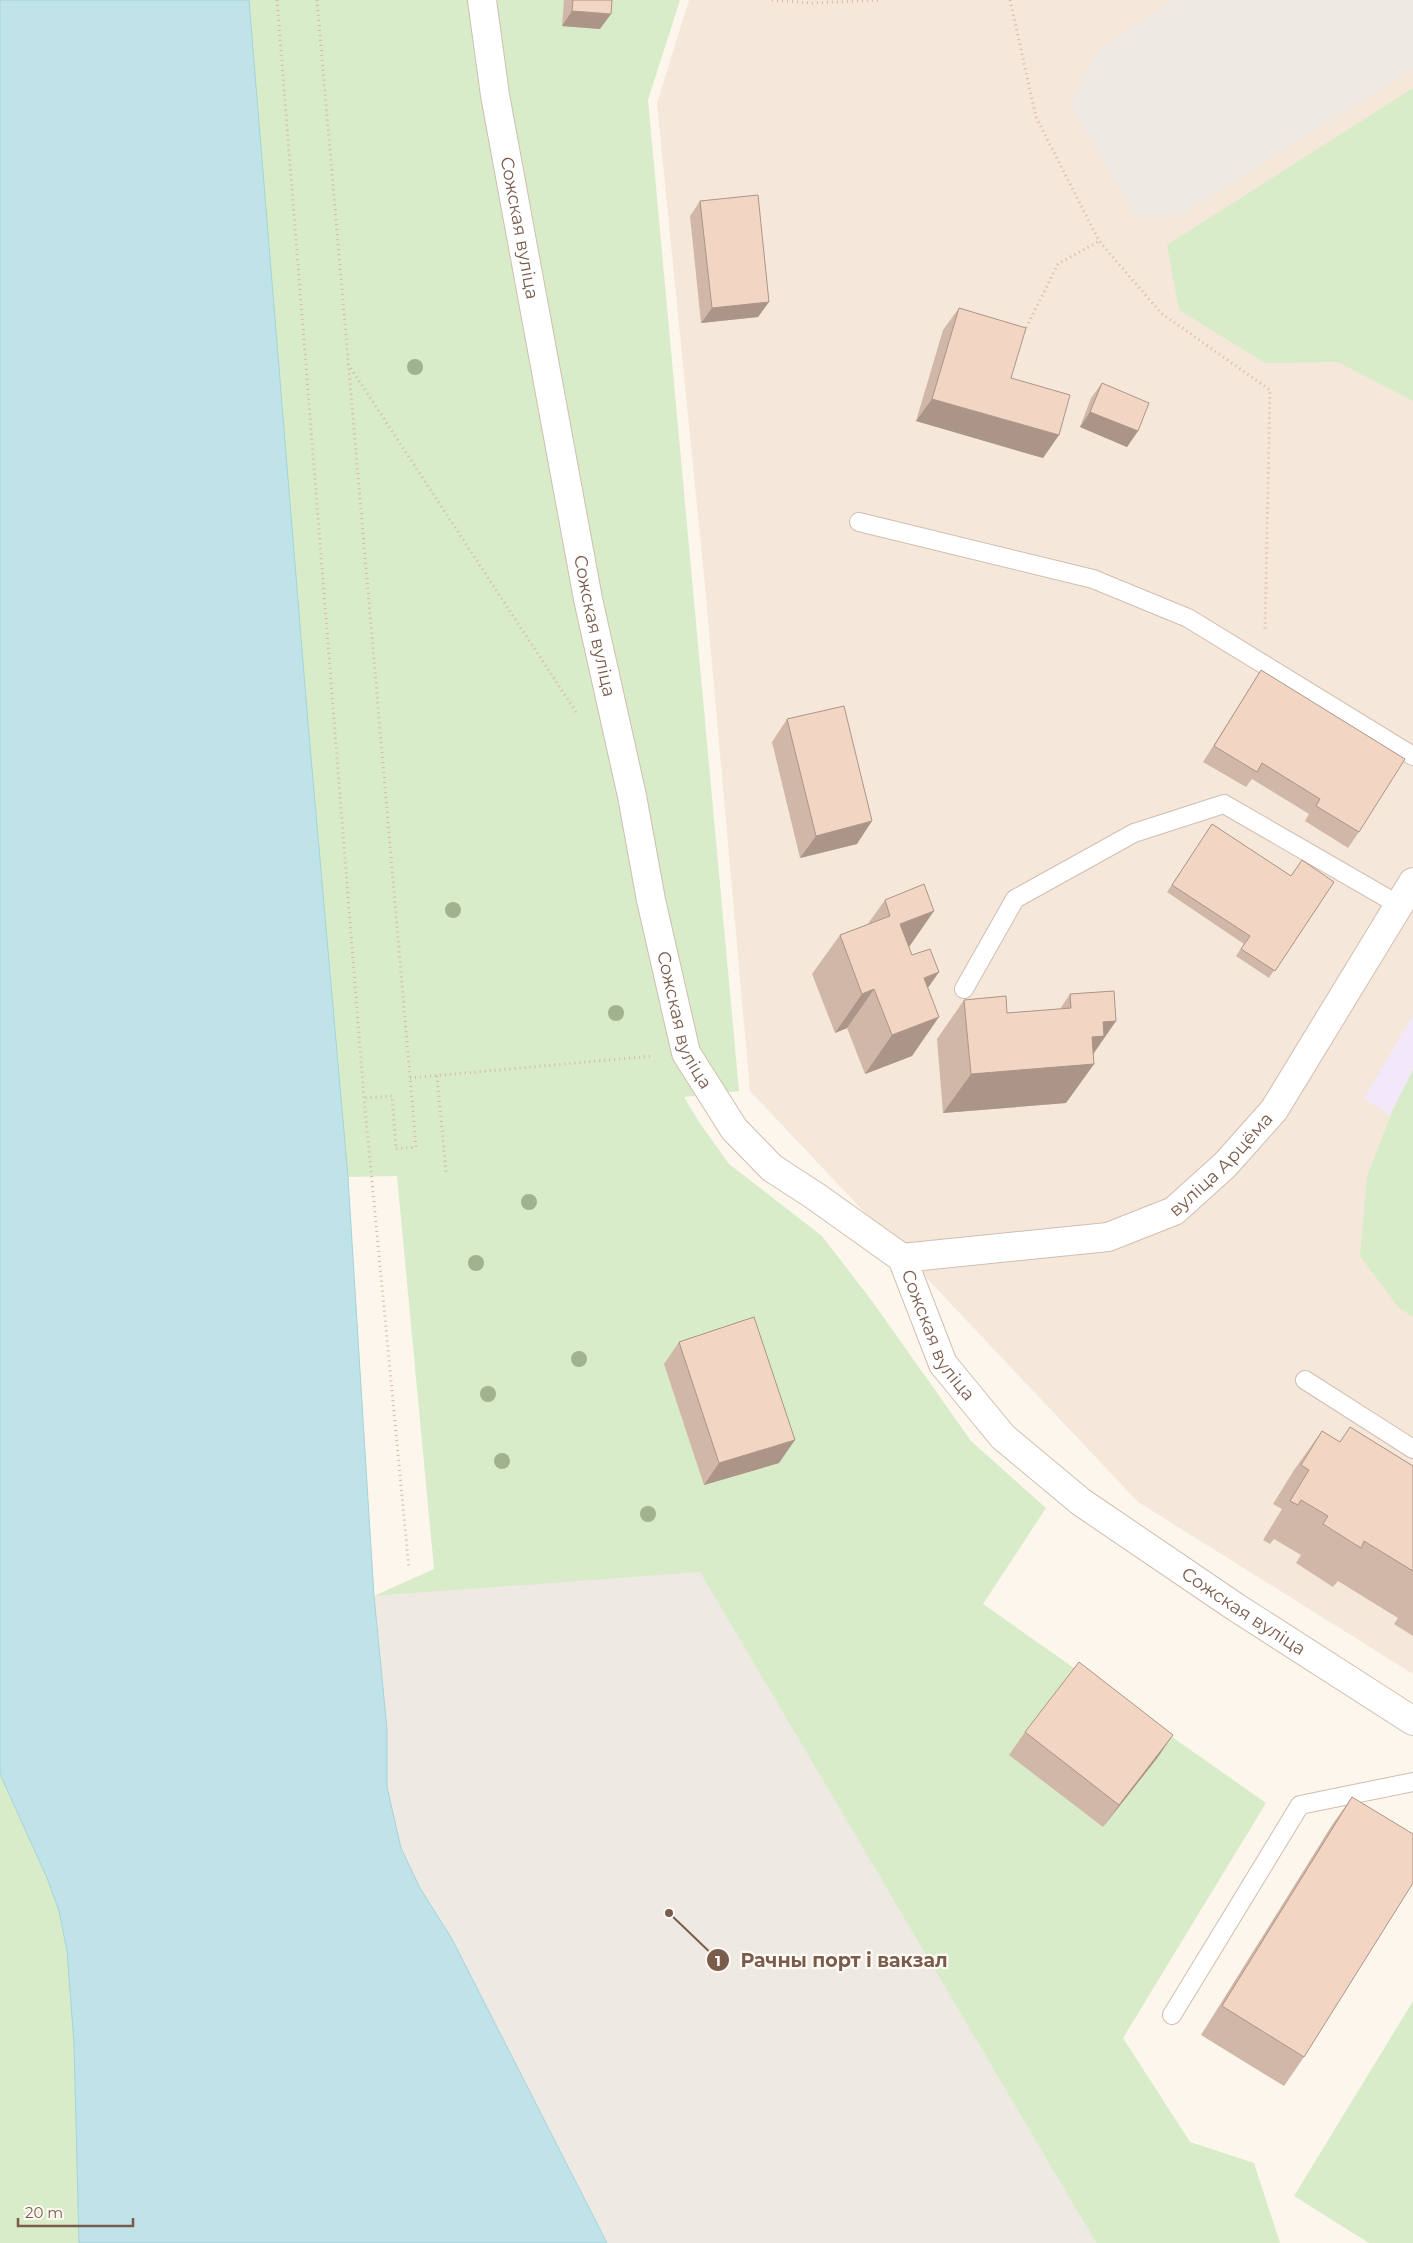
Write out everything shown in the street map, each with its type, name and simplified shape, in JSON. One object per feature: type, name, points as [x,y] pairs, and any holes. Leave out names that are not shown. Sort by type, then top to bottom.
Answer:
[{"type":"street","name":"Сожская вуліца","points":[[482,0],[494,95],[588,599],[632,796],[650,900],[686,1052],[734,1129],[772,1168],[902,1258],[943,1364],[1003,1437],[1081,1502],[1237,1608],[1413,1721]]},
{"type":"street","name":"вуліца Арцёма","points":[[902,1258],[1108,1237],[1174,1211],[1225,1165],[1274,1110],[1413,882]]},
{"type":"lane","points":[[859,522],[1093,578],[1188,618],[1413,756]]},
{"type":"lane","points":[[964,990],[1014,899],[1134,833],[1224,804],[1399,905]]},
{"type":"lane","points":[[1305,1380],[1413,1449]]},
{"type":"lane","points":[[1172,2016],[1300,1805],[1413,1782]]},
{"type":"path","points":[[277,0],[364,1098],[409,1569]]},
{"type":"path","points":[[317,0],[416,1147],[396,1149],[392,1096],[364,1098]]},
{"type":"path","points":[[772,0],[811,3],[882,0]]},
{"type":"path","points":[[1010,0],[1036,116],[1099,241],[1162,312],[1270,390],[1264,666]]},
{"type":"path","points":[[1023,334],[1058,264],[1099,241]]},
{"type":"path","points":[[348,363],[577,714]]},
{"type":"path","points":[[410,1078],[686,1052]]},
{"type":"path","points":[[437,1076],[446,1172]]},
{"type":"shaded area","points":[[689,0],[1413,0],[1413,1674],[1138,1502],[750,1091],[706,597],[657,103]]},
{"type":"shaded area","points":[[1175,0],[1413,0],[1413,69],[1182,214],[1137,219],[1070,104],[1095,53]]},
{"type":"shaded area","points":[[1413,1015],[1413,1128],[1364,1099]]},
{"type":"shaded area","points":[[700,1571],[1096,2243],[607,2243],[452,1939],[420,1888],[401,1848],[387,1787],[387,1729],[374,1596]]},
{"type":"green space","points":[[249,0],[680,0],[648,100],[739,1091],[684,1097],[729,1164],[822,1236],[872,1301],[971,1441],[1046,1508],[983,1604],[1266,1803],[1123,2038],[1190,2142],[1254,2163],[1280,2243],[1096,2243],[700,1572],[374,1596],[434,1569],[397,1176],[348,1177],[308,723]]},
{"type":"green space","points":[[1413,88],[1413,401],[1338,362],[1265,363],[1179,310],[1167,245]]},
{"type":"green space","points":[[1413,1070],[1413,1317],[1399,1308],[1360,1256],[1367,1176],[1393,1109]]},
{"type":"green space","points":[[0,1774],[47,1878],[59,1911],[67,1951],[74,2044],[79,2243],[0,2243]]},
{"type":"green space","points":[[1413,2001],[1413,2243],[1369,2243],[1294,2196]]},
{"type":"water","points":[[0,0],[249,0],[308,723],[348,1177],[374,1596],[387,1729],[387,1787],[401,1848],[420,1888],[452,1939],[607,2243],[79,2243],[74,2044],[67,1951],[59,1911],[47,1878],[0,1774]]},
{"type":"building","points":[[573,0],[612,0],[611,14],[572,11]]},
{"type":"building","points":[[758,195],[769,302],[712,308],[700,201]]},
{"type":"building","points":[[959,308],[1026,328],[1011,378],[1070,395],[1059,435],[932,399]]},
{"type":"building","points":[[1102,383],[1149,403],[1138,431],[1090,412]]},
{"type":"building","points":[[1261,670],[1405,759],[1359,832],[1316,806],[1320,799],[1262,763],[1257,772],[1214,746]]},
{"type":"building","points":[[844,706],[872,821],[816,836],[787,719]]},
{"type":"building","points":[[1212,824],[1291,876],[1302,860],[1334,882],[1275,971],[1241,949],[1250,936],[1172,885]]},
{"type":"building","points":[[924,884],[934,911],[900,924],[912,955],[930,949],[939,972],[924,978],[939,1017],[892,1035],[874,989],[862,994],[840,935],[890,916],[885,900]]},
{"type":"building","points":[[1114,991],[1116,1021],[1103,1022],[1104,1036],[1092,1037],[1094,1064],[971,1074],[964,1000],[1006,996],[1007,1013],[1071,1008],[1070,994]]},
{"type":"building","points":[[754,1317],[795,1440],[719,1463],[679,1342]]},
{"type":"building","points":[[1350,1427],[1413,1466],[1413,1571],[1364,1541],[1361,1548],[1323,1524],[1328,1516],[1301,1500],[1298,1505],[1290,1501],[1309,1470],[1301,1465],[1322,1431],[1340,1442]]},
{"type":"building","points":[[1079,1662],[1173,1735],[1119,1805],[1025,1732]]},
{"type":"building","points":[[1352,1797],[1413,1834],[1413,1883],[1304,2057],[1222,2006]]},
{"type":"place","name":"Рачны порт і вакзал","points":[[669,1913]]}]
